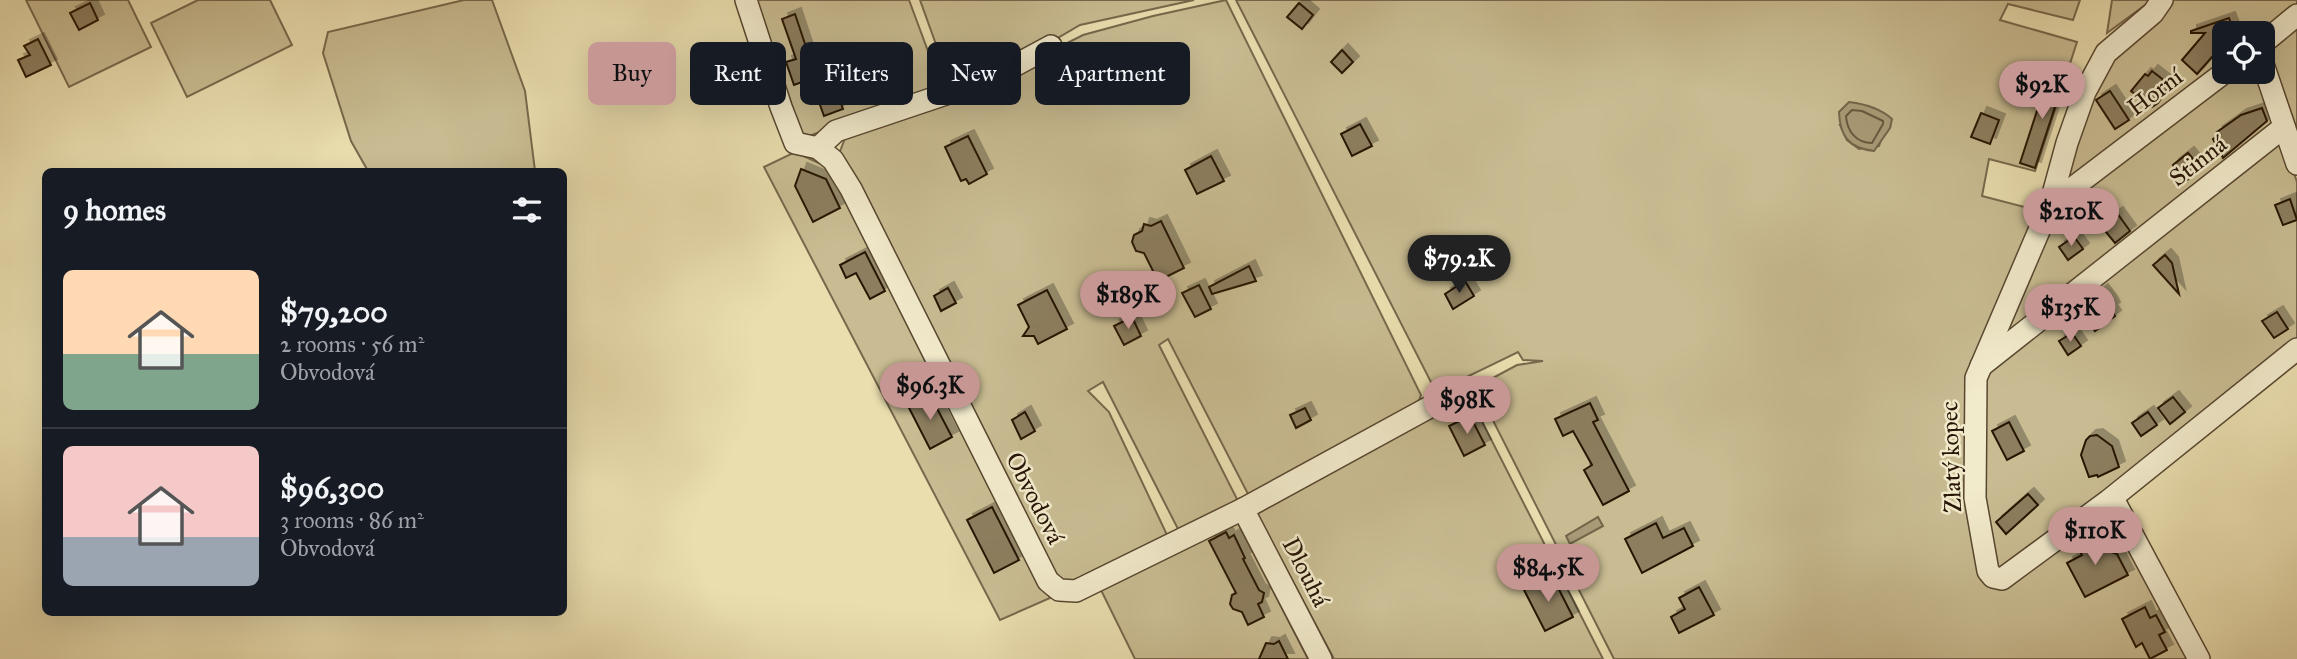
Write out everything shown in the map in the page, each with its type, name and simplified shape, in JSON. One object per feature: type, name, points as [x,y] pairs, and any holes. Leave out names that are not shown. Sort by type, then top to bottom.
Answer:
[{"type":"street","name":"Obvodová","points":[[746,0],[795,143],[818,148],[833,160],[851,189],[1048,581],[1059,590],[1076,591],[1243,509],[1459,391]]},
{"type":"street","name":"Zlatý kopec","points":[[2162,0],[2153,13],[2106,53],[2085,92],[2067,143],[2050,205],[1976,378],[1975,499],[1988,572],[1993,577],[2002,579],[2108,501],[2297,349]]},
{"type":"street","points":[[2275,33],[2297,15]]},
{"type":"street","points":[[818,148],[836,131],[946,94],[1035,55]]},
{"type":"street","name":"Horní","points":[[2050,205],[2212,82]]},
{"type":"street","points":[[2270,84],[2297,164]]},
{"type":"street","name":"Stinná","points":[[1980,367],[2284,127]]},
{"type":"street","points":[[2118,506],[2199,659]]},
{"type":"street","name":"Dlouhá","points":[[1243,509],[1321,659]]},
{"type":"shaded area","points":[[26,0],[128,0],[151,47],[69,87]]},
{"type":"shaded area","points":[[198,0],[270,0],[292,45],[187,97],[151,23]]},
{"type":"shaded area","points":[[464,0],[492,0],[525,91],[535,168],[366,168],[351,141],[323,53],[328,32]]},
{"type":"shaded area","points":[[756,0],[909,0],[927,49],[927,94],[913,99],[913,42],[800,42],[800,105],[897,105],[803,138],[786,88],[786,42],[770,42]]},
{"type":"shaded area","points":[[920,0],[1194,0],[1080,25],[1051,42],[1035,42],[1035,51],[1021,58],[1021,42],[935,42]]},
{"type":"shaded area","points":[[1226,0],[1421,395],[1417,407],[1249,496],[1168,339],[1159,345],[1238,501],[1179,531],[1103,382],[1088,391],[1109,412],[1168,537],[1072,584],[1052,578],[839,154],[847,133],[927,102],[927,105],[1021,105],[1021,66],[1035,59],[1035,105],[1190,105],[1190,42],[1069,42],[1083,35]]},
{"type":"shaded area","points":[[1236,0],[2080,0],[2073,20],[2008,4],[2000,20],[2077,42],[2035,171],[1989,159],[1982,196],[2040,211],[1977,363],[2283,141],[2297,182],[2297,343],[2110,507],[2188,659],[1614,659],[1476,387],[1517,365],[1543,361],[1523,360],[1518,352],[1436,392]],"holes":[[[1840,125],[1890,127],[1879,146],[1859,149],[1847,140]]]},
{"type":"shaded area","points":[[2112,0],[2152,0],[2107,33]]},
{"type":"shaded area","points":[[2170,0],[2297,0],[2297,7],[2275,24],[2275,21],[2212,21],[2212,74],[2070,182],[2064,174],[2094,91],[2106,67],[2148,30]]},
{"type":"shaded area","points":[[2297,21],[2297,150],[2274,84],[2275,39]]},
{"type":"shaded area","points":[[2217,84],[2263,84],[2275,120],[2273,128],[2002,343],[2051,212]]},
{"type":"shaded area","points":[[795,152],[832,169],[1050,598],[1000,620],[764,167]]},
{"type":"shaded area","points":[[1468,394],[1603,659],[1334,659],[1257,514]]},
{"type":"shaded area","points":[[1226,520],[1238,523],[1308,659],[1135,659],[1098,584]]},
{"type":"water","points":[[1849,102],[1872,107],[1892,119],[1890,128],[1874,151],[1852,144],[1844,135],[1839,112]]},
{"type":"water","points":[[1598,517],[1603,526],[1570,544],[1566,536]]},
{"type":"building","points":[[90,3],[98,20],[79,30],[70,13]]},
{"type":"building","points":[[1299,3],[1313,15],[1302,29],[1287,17]]},
{"type":"building","points":[[795,14],[804,42],[800,42],[800,83],[794,85],[786,62],[796,59],[782,19]]},
{"type":"building","points":[[2212,24],[2212,57],[2197,74],[2182,60],[2205,33],[2191,31]]},
{"type":"building","points":[[38,39],[51,65],[26,77],[18,60],[30,55],[24,46]]},
{"type":"building","points":[[1342,50],[1353,62],[1342,73],[1331,62]]},
{"type":"building","points":[[2152,71],[2170,85],[2158,103],[2152,107],[2131,91],[2145,74],[2148,76]]},
{"type":"building","points":[[2049,74],[2064,79],[2035,168],[2020,163]]},
{"type":"building","points":[[2110,91],[2129,120],[2115,129],[2096,100]]},
{"type":"building","points":[[820,105],[842,105],[843,109],[824,116]]},
{"type":"building","points":[[2262,108],[2267,121],[2223,158],[2213,139],[2220,134],[2217,132],[2241,115]]},
{"type":"building","points":[[1981,113],[1999,120],[1990,144],[1971,137]]},
{"type":"building","points":[[1360,124],[1372,146],[1352,156],[1341,134]]},
{"type":"building","points":[[968,136],[987,174],[969,184],[966,179],[961,181],[945,147]]},
{"type":"building","points":[[2188,153],[2201,168],[2186,181],[2173,165]]},
{"type":"building","points":[[1211,156],[1224,181],[1197,194],[1185,170]]},
{"type":"building","points":[[801,169],[826,179],[840,208],[813,222],[795,186]]},
{"type":"building","points":[[2290,199],[2297,220],[2283,225],[2275,205]]},
{"type":"building","points":[[2117,213],[2130,231],[2115,243],[2101,226]]},
{"type":"building","points":[[1161,221],[1184,268],[1158,281],[1144,253],[1136,251],[1132,242],[1134,235],[1142,231],[1144,224],[1151,226]]},
{"type":"building","points":[[2075,238],[2083,249],[2068,260],[2059,247]]},
{"type":"building","points":[[865,252],[885,291],[870,299],[856,273],[846,278],[840,265]]},
{"type":"building","points":[[2165,255],[2172,263],[2179,294],[2153,265]]},
{"type":"building","points":[[1249,266],[1256,281],[1212,294],[1209,287]]},
{"type":"building","points":[[1465,281],[1474,296],[1453,309],[1445,294]]},
{"type":"building","points":[[1199,285],[1211,309],[1195,317],[1182,293]]},
{"type":"building","points":[[948,288],[956,303],[941,311],[934,296]]},
{"type":"building","points":[[1047,290],[1067,329],[1038,344],[1034,336],[1023,336],[1029,327],[1018,305]]},
{"type":"building","points":[[2102,290],[2114,308],[2111,310],[2115,316],[2095,331],[2084,316],[2094,307],[2090,301]]},
{"type":"building","points":[[2277,312],[2288,329],[2274,338],[2262,321]]},
{"type":"building","points":[[1132,317],[1141,336],[1124,345],[1114,326]]},
{"type":"building","points":[[2072,333],[2081,346],[2068,355],[2059,341]]},
{"type":"building","points":[[930,395],[952,437],[930,449],[908,406]]},
{"type":"building","points":[[2173,397],[2185,412],[2170,424],[2158,408]]},
{"type":"building","points":[[1590,403],[1598,420],[1593,422],[1629,491],[1603,505],[1584,470],[1592,465],[1573,431],[1563,436],[1555,419]]},
{"type":"building","points":[[1305,408],[1311,420],[1296,428],[1290,415]]},
{"type":"building","points":[[1025,412],[1035,431],[1021,439],[1012,420]]},
{"type":"building","points":[[2148,412],[2157,425],[2141,436],[2132,423]]},
{"type":"building","points":[[1470,416],[1485,445],[1464,456],[1449,426]]},
{"type":"building","points":[[2009,422],[2024,451],[2007,460],[1992,431]]},
{"type":"building","points":[[2097,435],[2112,446],[2119,467],[2098,477],[2089,477],[2081,455],[2086,440]]},
{"type":"building","points":[[2028,494],[2038,505],[2006,534],[1996,522]]},
{"type":"building","points":[[992,507],[1019,560],[994,573],[967,520]]},
{"type":"building","points":[[1656,523],[1663,538],[1684,528],[1693,546],[1642,573],[1625,539]]},
{"type":"building","points":[[1226,532],[1229,538],[1234,535],[1259,590],[1264,593],[1262,602],[1258,604],[1264,617],[1248,625],[1242,612],[1233,609],[1230,604],[1232,595],[1236,593],[1209,541]]},
{"type":"building","points":[[2088,532],[2096,548],[2117,554],[2128,575],[2085,597],[2067,563],[2082,555],[2075,542]]},
{"type":"building","points":[[1552,576],[1573,617],[1545,631],[1524,590]]},
{"type":"building","points":[[1699,587],[1714,615],[1679,633],[1671,617],[1685,609],[1679,598]]},
{"type":"building","points":[[2145,607],[2150,618],[2156,615],[2165,632],[2159,635],[2167,650],[2150,659],[2142,643],[2136,647],[2122,619]]},
{"type":"building","points":[[1279,641],[1288,659],[1259,659],[1266,643],[1274,644]]}]
